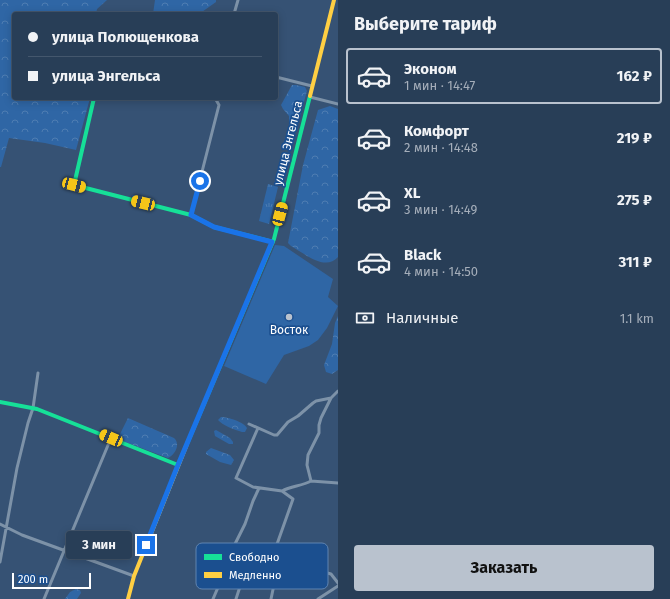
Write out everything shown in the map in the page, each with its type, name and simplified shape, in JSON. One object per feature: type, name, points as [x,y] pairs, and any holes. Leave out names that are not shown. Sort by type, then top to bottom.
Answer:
[{"type":"main road","name":"улица Энгельса","points":[[128,599],[134,576],[178,465],[272,242],[334,0]]},
{"type":"main road","points":[[94,100],[74,185],[191,215],[214,227],[272,242]]},
{"type":"main road","points":[[0,402],[33,408],[178,465]]},
{"type":"street","points":[[235,12],[238,0]]},
{"type":"street","points":[[334,0],[338,1]]},
{"type":"street","points":[[278,78],[312,86]]},
{"type":"street","points":[[310,97],[338,104]]},
{"type":"street","points":[[191,215],[219,104],[216,100]]},
{"type":"street","points":[[0,562],[17,468],[33,408],[38,374]]},
{"type":"street","points":[[311,481],[307,465],[308,455],[319,433],[319,425],[331,398],[338,390]]},
{"type":"street","points":[[250,424],[277,435],[288,422],[298,416],[313,403],[331,398]]},
{"type":"street","points":[[258,428],[236,478],[259,488],[282,491],[293,499],[277,543]]},
{"type":"street","points":[[44,599],[111,438]]},
{"type":"street","points":[[282,491],[311,481],[338,483]]},
{"type":"street","points":[[236,543],[245,524],[252,501],[259,488]]},
{"type":"street","points":[[0,524],[22,535],[134,576]]},
{"type":"street","points":[[318,599],[338,584],[331,574],[328,573]]},
{"type":"street","points":[[213,599],[217,589]]},
{"type":"street","points":[[236,599],[239,589]]},
{"type":"street","points":[[272,599],[274,589]]},
{"type":"green space","points":[[0,0],[107,0],[97,9],[96,12],[12,12],[12,100],[89,100],[76,150],[45,143],[9,138],[0,167]]},
{"type":"green space","points":[[155,0],[216,0],[216,2],[202,12],[153,12]]},
{"type":"green space","points":[[292,85],[305,87],[307,91],[296,130],[292,133],[289,129],[289,116],[281,105]]},
{"type":"green space","points":[[330,106],[338,109],[338,257],[327,263],[308,257],[288,243],[303,165],[318,110]]},
{"type":"green space","points":[[268,184],[278,187],[269,224],[259,221]]},
{"type":"green space","points":[[133,195],[153,199],[156,202],[154,203],[132,198]]},
{"type":"green space","name":"Восток","points":[[275,245],[284,246],[333,279],[328,297],[338,306],[327,328],[318,340],[309,346],[284,355],[266,384],[224,366]]},
{"type":"green space","points":[[338,316],[338,370],[332,374],[326,372],[324,365],[332,344],[335,323]]},
{"type":"green space","points":[[221,417],[232,419],[243,424],[247,428],[245,432],[222,424],[218,420]]},
{"type":"green space","points":[[128,418],[174,438],[177,446],[171,457],[168,458],[120,440],[119,436]]},
{"type":"green space","points":[[216,430],[230,438],[233,444],[229,444],[215,436],[214,431]]},
{"type":"green space","points":[[211,448],[230,455],[234,460],[231,465],[220,462],[206,454],[206,452]]},
{"type":"green space","points":[[76,589],[80,590],[81,593],[77,599],[65,599],[70,592]]},
{"type":"traffic: fast","points":[[187,444],[274,239],[310,96]]},
{"type":"traffic: fast","points":[[94,100],[74,185],[191,215],[214,227],[273,242]]},
{"type":"traffic: fast","points":[[0,402],[37,409],[178,465]]},
{"type":"traffic: slow","points":[[310,96],[334,0]]},
{"type":"traffic: slow","points":[[128,599],[134,576],[187,444]]},
{"type":"place","name":"Восток","points":[[289,317]]},
{"type":"route","points":[[146,545],[272,242],[214,227],[191,215],[200,181]]}]
